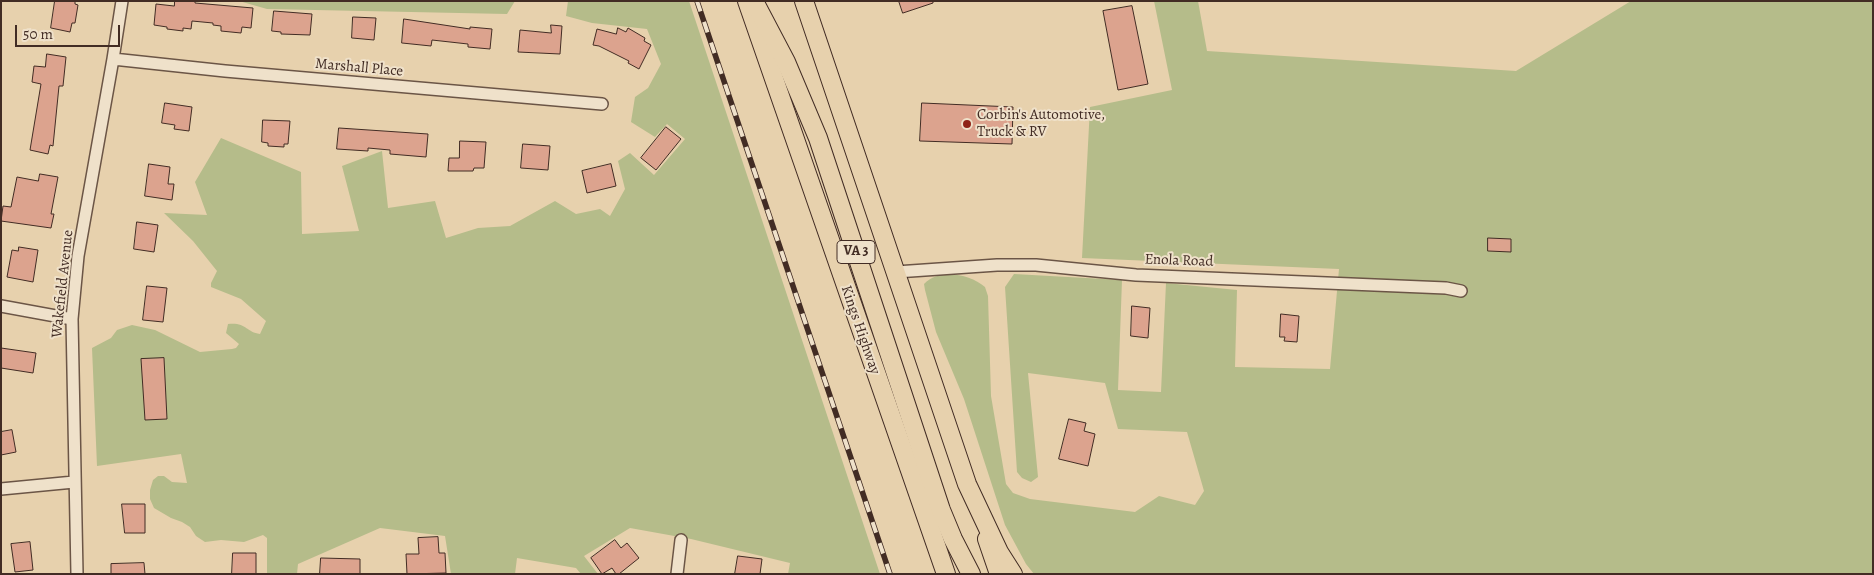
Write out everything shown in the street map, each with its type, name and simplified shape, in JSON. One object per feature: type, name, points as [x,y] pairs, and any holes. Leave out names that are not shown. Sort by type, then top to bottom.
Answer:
[{"type":"main road","name":"Kings Highway","points":[[747,1],[946,574]]},
{"type":"main road","name":"VA 3","points":[[754,1],[786,62],[818,138],[941,510],[971,574]]},
{"type":"main road","name":"VA 3","points":[[804,1],[967,484],[999,552],[1013,574]]},
{"type":"main road","points":[[967,484],[999,574]]},
{"type":"street","name":"Wakefield Avenue","points":[[77,574],[72,319],[78,256],[122,1]]},
{"type":"street","name":"Marshall Place","points":[[113,60],[602,104]]},
{"type":"street","name":"Enola Road","points":[[896,272],[997,265],[1036,265],[1136,275],[1446,288],[1461,291]]},
{"type":"street","points":[[1,306],[72,319]]},
{"type":"street","points":[[1,490],[74,482]]},
{"type":"street","points":[[677,574],[681,540]]},
{"type":"green space","points":[[239,1],[515,1],[507,14],[267,9]]},
{"type":"green space","points":[[568,1],[689,1],[880,574],[788,574],[790,563],[691,539],[630,528],[584,556],[598,574],[581,574],[576,568],[517,558],[515,574],[451,574],[445,536],[380,528],[298,564],[297,574],[267,574],[267,538],[263,535],[244,542],[221,540],[205,542],[196,536],[190,527],[154,508],[150,499],[150,490],[153,480],[158,476],[164,476],[172,482],[187,483],[181,454],[97,466],[92,348],[111,338],[117,330],[132,325],[155,330],[200,352],[232,349],[236,348],[239,344],[226,333],[228,324],[239,324],[260,334],[266,321],[241,299],[211,287],[217,271],[193,241],[164,213],[207,215],[195,182],[221,138],[301,172],[302,234],[359,231],[342,166],[382,151],[388,208],[435,201],[446,238],[478,228],[510,226],[555,201],[576,214],[600,209],[610,216],[625,189],[618,161],[630,153],[654,175],[685,139],[667,124],[655,137],[631,122],[635,97],[648,88],[661,64],[647,29],[592,23],[566,16]]},
{"type":"green space","points":[[1154,1],[1198,1],[1207,51],[1516,71],[1631,1],[1873,1],[1873,574],[1034,574],[1026,564],[1005,525],[964,399],[936,332],[924,284],[931,279],[946,274],[963,276],[985,287],[988,296],[991,396],[1006,484],[1013,493],[1030,499],[1135,512],[1159,496],[1195,505],[1204,491],[1187,432],[1118,429],[1105,383],[1028,373],[1038,477],[1031,482],[1022,478],[1017,472],[1005,287],[1014,274],[1122,280],[1118,390],[1161,392],[1166,283],[1237,290],[1235,367],[1330,369],[1339,269],[1082,258],[1090,107],[1172,90]]},
{"type":"building","points":[[55,1],[75,1],[75,4],[78,5],[75,23],[72,23],[70,32],[51,28]]},
{"type":"building","points":[[175,1],[195,1],[195,3],[253,8],[251,28],[242,27],[241,33],[221,31],[221,26],[213,25],[213,23],[192,21],[191,29],[183,28],[183,31],[154,25],[156,4],[174,6]]},
{"type":"building","points":[[899,1],[933,1],[933,3],[903,13]]},
{"type":"building","points":[[1132,6],[1148,84],[1118,90],[1103,11]]},
{"type":"building","points":[[274,11],[312,14],[310,35],[281,34],[281,32],[272,31]]},
{"type":"building","points":[[353,17],[376,18],[374,40],[352,38]]},
{"type":"building","points":[[404,19],[470,29],[470,27],[492,29],[490,49],[468,47],[468,44],[432,40],[431,46],[402,43]]},
{"type":"building","points":[[551,25],[562,26],[560,54],[518,52],[520,30],[551,33]]},
{"type":"building","points":[[618,28],[626,32],[628,28],[645,38],[644,41],[651,45],[639,69],[628,63],[629,61],[599,46],[593,45],[597,29],[616,34]]},
{"type":"building","points":[[47,54],[66,57],[63,86],[59,86],[53,146],[50,145],[48,154],[30,150],[41,84],[32,82],[34,66],[45,67]]},
{"type":"building","points":[[165,103],[192,107],[189,131],[174,129],[175,125],[162,123]]},
{"type":"building","name":"Corbin's Automotive, Truck & RV","points":[[922,103],[1013,107],[1012,144],[920,141]]},
{"type":"building","points":[[263,120],[290,121],[288,144],[284,144],[284,147],[268,146],[268,143],[262,142]]},
{"type":"building","points":[[666,127],[681,139],[656,170],[641,158]]},
{"type":"building","points":[[339,128],[428,134],[426,157],[390,154],[390,150],[368,148],[368,151],[337,149]]},
{"type":"building","points":[[460,141],[486,142],[484,168],[474,168],[473,171],[448,171],[449,158],[459,158]]},
{"type":"building","points":[[523,144],[550,146],[548,170],[521,168]]},
{"type":"building","points":[[149,164],[170,167],[168,184],[174,184],[172,200],[145,196]]},
{"type":"building","points":[[611,164],[616,186],[587,193],[582,171]]},
{"type":"building","points":[[40,174],[58,177],[51,214],[54,214],[51,228],[1,221],[3,206],[11,207],[17,177],[38,181]]},
{"type":"building","points":[[137,222],[158,225],[154,252],[134,249]]},
{"type":"building","points":[[1488,238],[1511,239],[1511,252],[1488,251]]},
{"type":"building","points":[[19,247],[38,250],[33,282],[7,277],[12,250],[18,251]]},
{"type":"building","points":[[147,286],[167,288],[163,322],[143,320]]},
{"type":"building","points":[[1132,306],[1150,308],[1148,338],[1131,336]]},
{"type":"building","points":[[1281,314],[1299,316],[1297,342],[1284,341],[1285,337],[1280,337]]},
{"type":"building","points":[[1,348],[36,353],[33,373],[1,368]]},
{"type":"building","points":[[164,358],[167,419],[145,420],[141,359]]},
{"type":"building","points":[[1069,419],[1086,423],[1084,431],[1095,434],[1088,466],[1059,459]]},
{"type":"building","points":[[12,430],[16,452],[1,455],[1,432]]},
{"type":"building","points":[[122,504],[145,504],[145,533],[125,533]]},
{"type":"building","points":[[438,537],[439,553],[445,553],[446,573],[407,574],[406,554],[419,554],[418,538]]},
{"type":"building","points":[[615,540],[621,548],[627,543],[639,558],[619,574],[616,574],[612,568],[602,574],[591,558]]},
{"type":"building","points":[[30,542],[33,570],[15,572],[11,544]]},
{"type":"building","points":[[233,553],[256,553],[256,574],[232,574]]},
{"type":"building","points":[[738,556],[762,559],[760,574],[735,574]]},
{"type":"building","points":[[321,558],[360,559],[360,574],[320,574]]},
{"type":"building","points":[[144,563],[145,574],[111,574],[111,564]]},
{"type":"railway","points":[[697,1],[890,574]]},
{"type":"place","name":"Corbin's Automotive, Truck & RV","points":[[967,124]]}]
